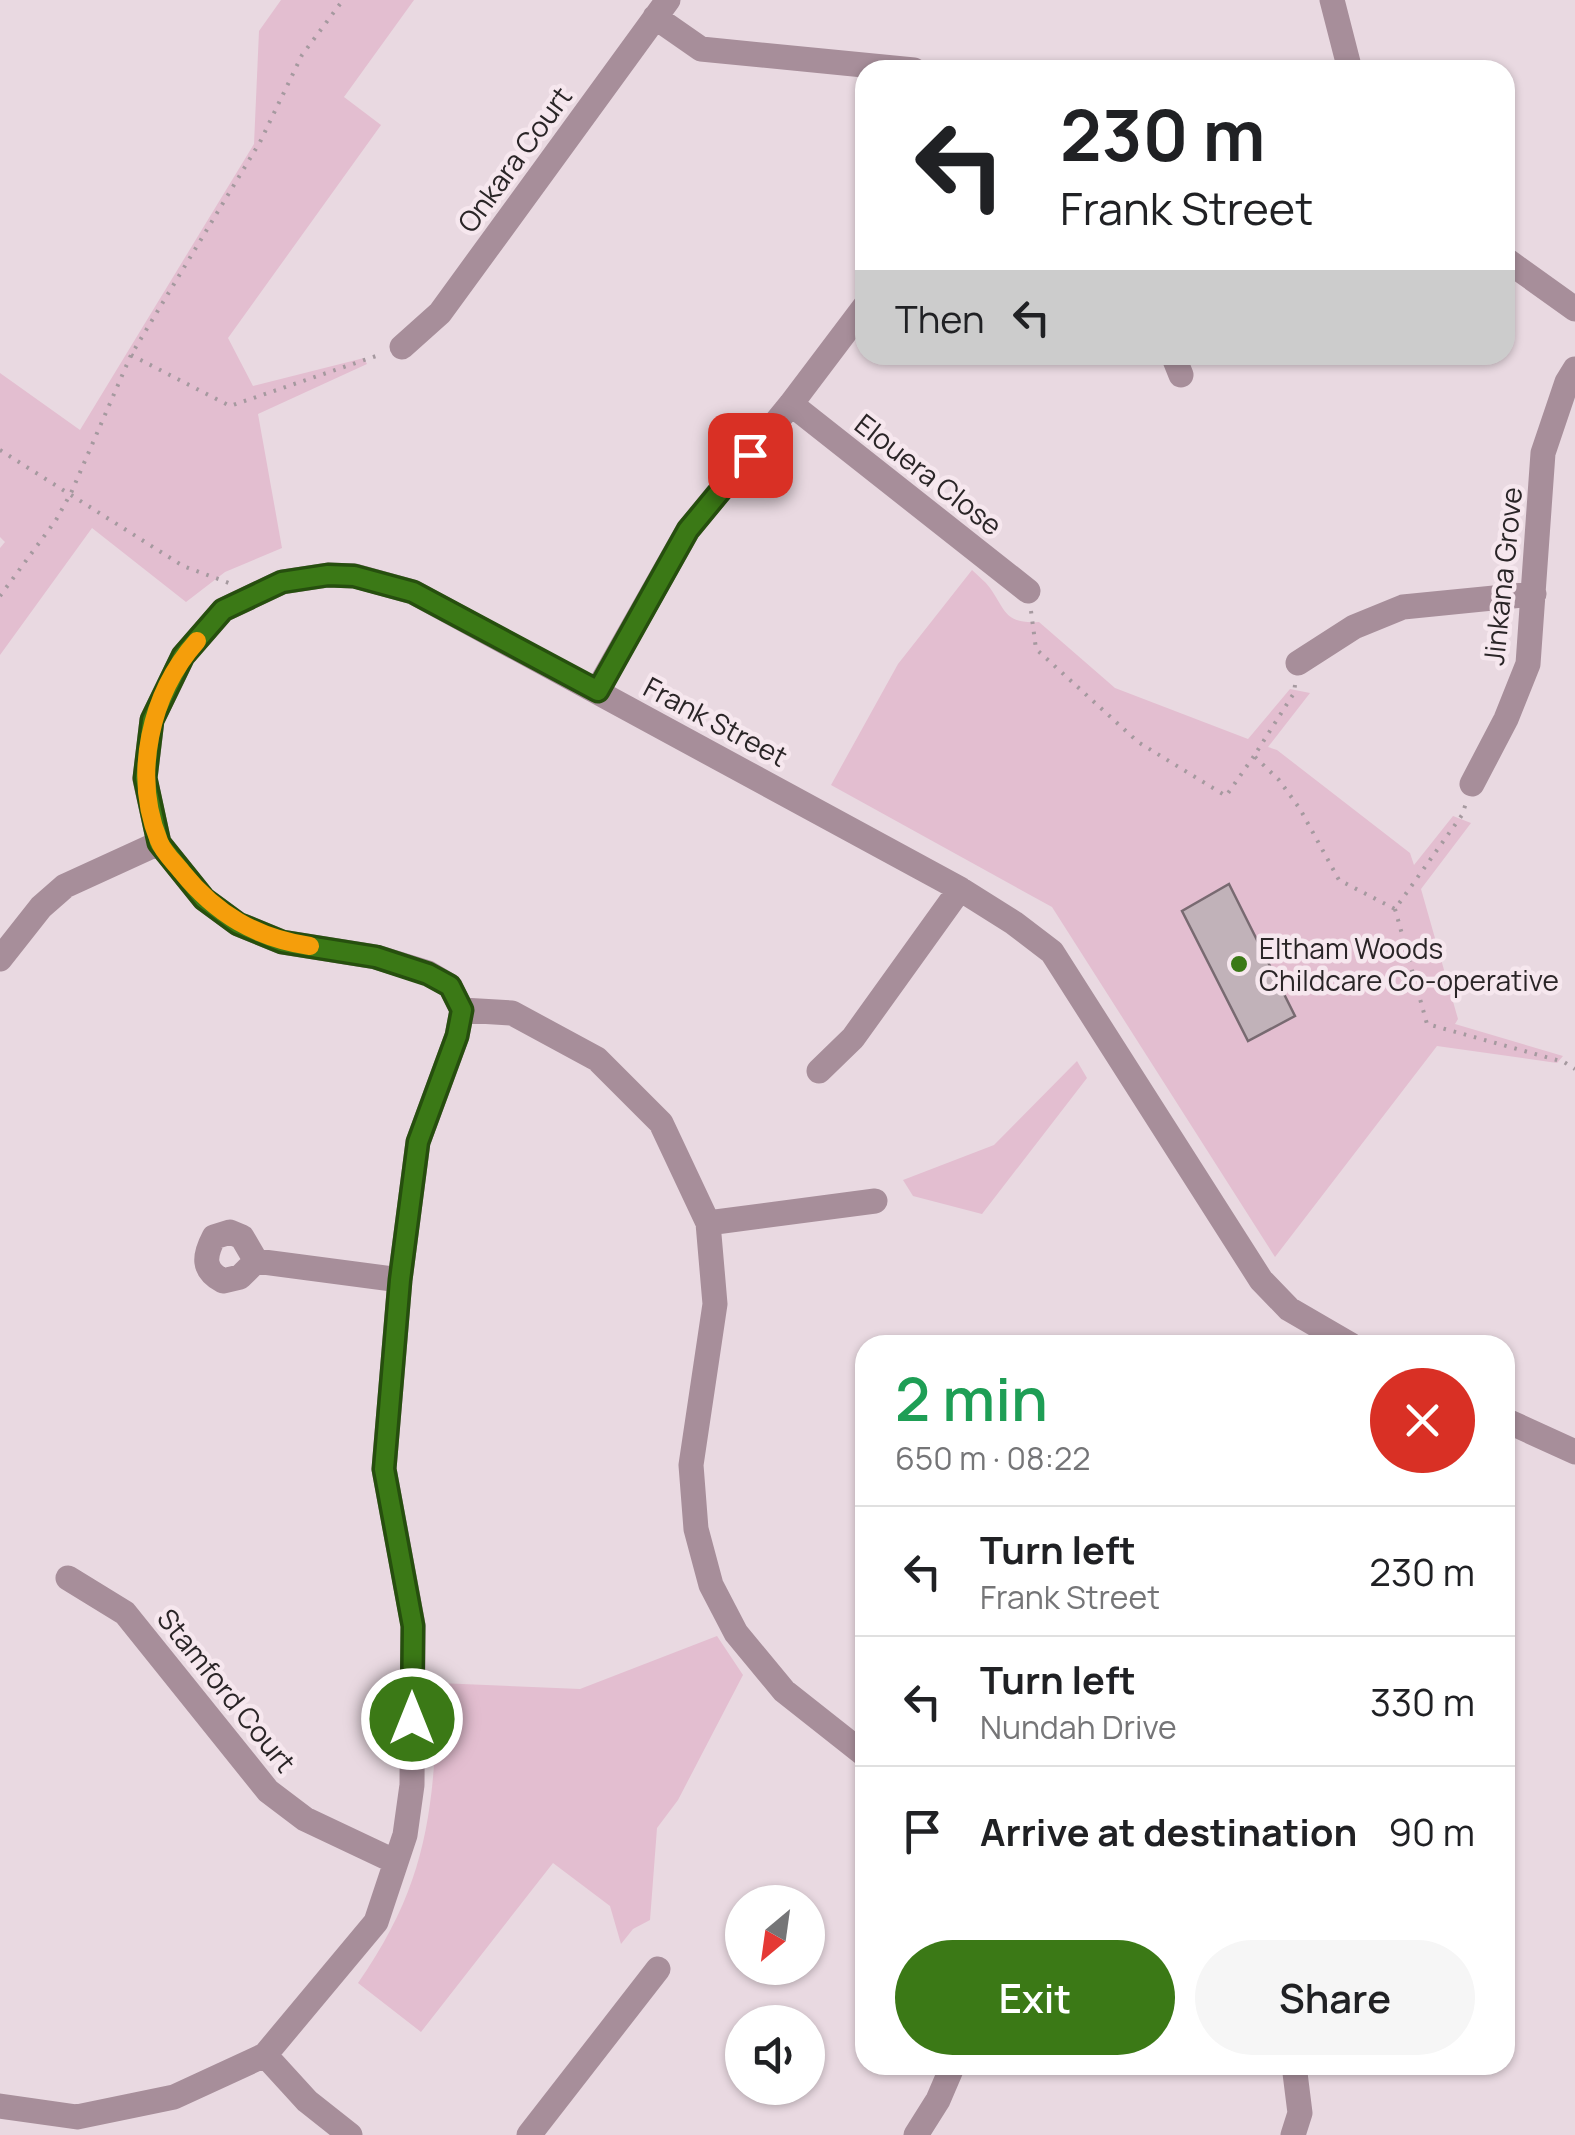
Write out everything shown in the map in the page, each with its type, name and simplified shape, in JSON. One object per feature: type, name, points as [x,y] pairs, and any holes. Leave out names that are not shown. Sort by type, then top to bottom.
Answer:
[{"type":"street","points":[[1335,1],[1344,60]]},
{"type":"street","points":[[662,9],[701,49],[855,64]]},
{"type":"street","name":"Onkara Court","points":[[402,346],[440,313],[662,9]]},
{"type":"street","points":[[1515,267],[1575,309]]},
{"type":"street","points":[[598,691],[688,530],[855,319]]},
{"type":"street","name":"Jinkana Grove","points":[[1472,784],[1506,719],[1528,664],[1543,453],[1575,369]]},
{"type":"street","name":"Elouera Close","points":[[791,404],[1028,592]]},
{"type":"street","name":"Frank Street","points":[[462,1010],[450,986],[428,974],[376,957],[282,942],[238,924],[204,899],[159,843],[145,778],[152,720],[183,656],[223,610],[282,582],[328,575],[386,582],[413,592],[1014,922],[1052,952],[1261,1280],[1289,1308],[1334,1335]]},
{"type":"street","points":[[1298,663],[1354,627],[1403,607],[1534,594]]},
{"type":"street","points":[[0,959],[41,907],[65,886],[159,843]]},
{"type":"street","points":[[818,1071],[853,1038],[960,889]]},
{"type":"street","points":[[0,2106],[77,2117],[174,2097],[265,2055],[376,1922],[406,1834],[412,1785],[413,1626],[384,1469],[400,1280],[418,1142],[457,1036],[462,1010],[512,1012],[596,1059],[661,1123],[708,1224],[716,1304],[691,1465],[696,1529],[711,1585],[736,1633],[784,1690],[855,1747]]},
{"type":"street","points":[[708,1224],[875,1201]]},
{"type":"street","points":[[256,1261],[400,1280]]},
{"type":"street","points":[[1515,1425],[1575,1452]]},
{"type":"street","name":"Stamford Court","points":[[68,1578],[125,1612],[268,1792],[305,1819],[396,1862]]},
{"type":"street","points":[[530,2135],[658,1969]]},
{"type":"street","points":[[265,2055],[307,2100],[350,2135]]},
{"type":"street","points":[[916,2135],[949,2075]]},
{"type":"street","points":[[1293,2135],[1300,2112],[1295,2075]]},
{"type":"path","points":[[0,596],[71,494],[130,355],[260,142],[302,54],[342,0]]},
{"type":"path","points":[[130,355],[230,406],[402,346]]},
{"type":"path","points":[[0,450],[183,566],[256,594]]},
{"type":"path","points":[[1028,592],[1036,649],[1138,742],[1226,796],[1294,693],[1298,663]]},
{"type":"path","points":[[1254,756],[1300,808],[1339,880],[1395,909],[1427,1024],[1564,1062],[1575,1069]]},
{"type":"path","points":[[1395,909],[1462,815],[1472,784]]},
{"type":"shaded area","points":[[281,0],[414,0],[344,97],[381,125],[228,338],[253,386],[364,358],[367,364],[258,414],[282,548],[225,572],[186,602],[92,528],[0,655],[0,548],[5,542],[0,537],[0,373],[80,430],[254,144],[259,31]]},
{"type":"shaded area","points":[[972,570],[1008,614],[1019,621],[1039,622],[1115,688],[1248,739],[1290,689],[1310,693],[1268,747],[1410,853],[1414,865],[1453,816],[1471,823],[1421,889],[1458,1019],[1455,1024],[1563,1056],[1557,1063],[1437,1046],[1275,1257],[1052,907],[831,785],[898,664]]},
{"type":"shaded area","points":[[1077,1061],[1087,1078],[982,1214],[913,1196],[903,1180],[994,1145]]},
{"type":"shaded area","points":[[717,1636],[743,1675],[678,1800],[657,1828],[650,1920],[633,1929],[621,1944],[610,1906],[553,1863],[421,2032],[358,1983],[400,1910],[424,1840],[434,1767],[438,1683],[580,1689]]},
{"type":"building","name":"Eltham Woods Childcare Co-operative","points":[[1229,884],[1295,1016],[1248,1041],[1182,911]]},
{"type":"slow traffic","points":[[197,641],[183,656],[152,720],[145,778],[159,843],[204,899],[238,924],[282,942],[310,946]]},
{"type":"place","name":"Eltham Woods Childcare Co-operative","points":[[1239,964]]},
{"type":"route","points":[[412,1719],[413,1626],[384,1469],[400,1280],[418,1142],[457,1036],[462,1010],[450,986],[428,974],[376,957],[282,942],[238,924],[204,899],[159,843],[145,778],[152,720],[183,656],[223,610],[282,582],[328,575],[386,582],[413,592],[598,691],[688,530],[750,455]]}]
